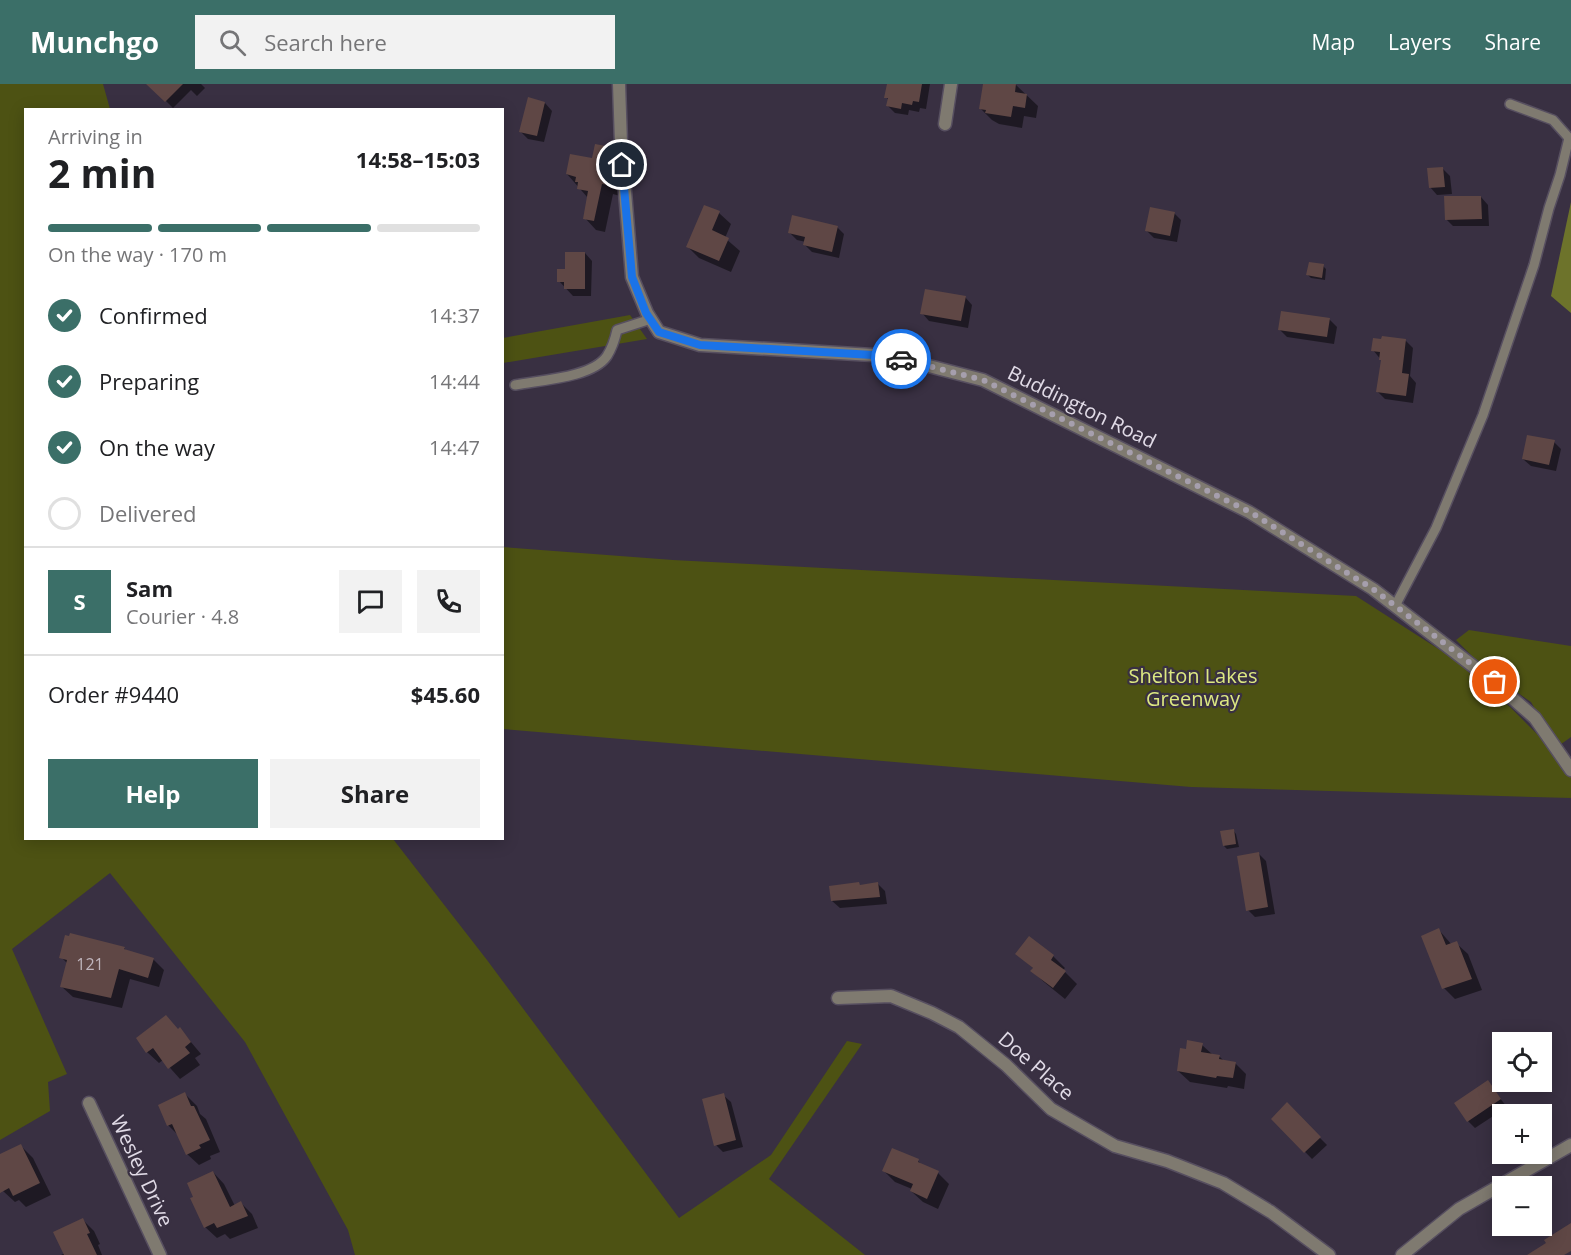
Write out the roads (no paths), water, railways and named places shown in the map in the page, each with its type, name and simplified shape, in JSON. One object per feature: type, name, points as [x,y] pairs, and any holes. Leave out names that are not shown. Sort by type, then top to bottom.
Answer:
[{"type":"street","name":"Buddington Road","points":[[619,84],[621,143],[632,277],[659,332],[700,345],[890,356],[983,380],[1250,512],[1364,584],[1495,682],[1535,718],[1571,770]]},
{"type":"street","points":[[945,124],[951,84]]},
{"type":"street","name":"Doe Place","points":[[838,998],[891,996],[932,1012],[959,1027],[1006,1065],[1051,1109],[1115,1146],[1167,1161],[1223,1183],[1270,1212],[1329,1255]]},
{"type":"street","name":"Wesley Drive","points":[[89,1103],[160,1255]]},
{"type":"street","points":[[1402,1255],[1459,1209],[1571,1145]]},
{"type":"lane","points":[[1395,606],[1436,528],[1483,415],[1534,265],[1569,138],[1553,120],[1510,104]]},
{"type":"lane","points":[[515,385],[576,374],[592,368],[606,357],[617,330],[651,319]]},
{"type":"park label","name":"Shelton Lakes Greenway","points":[[1193,688]]}]
